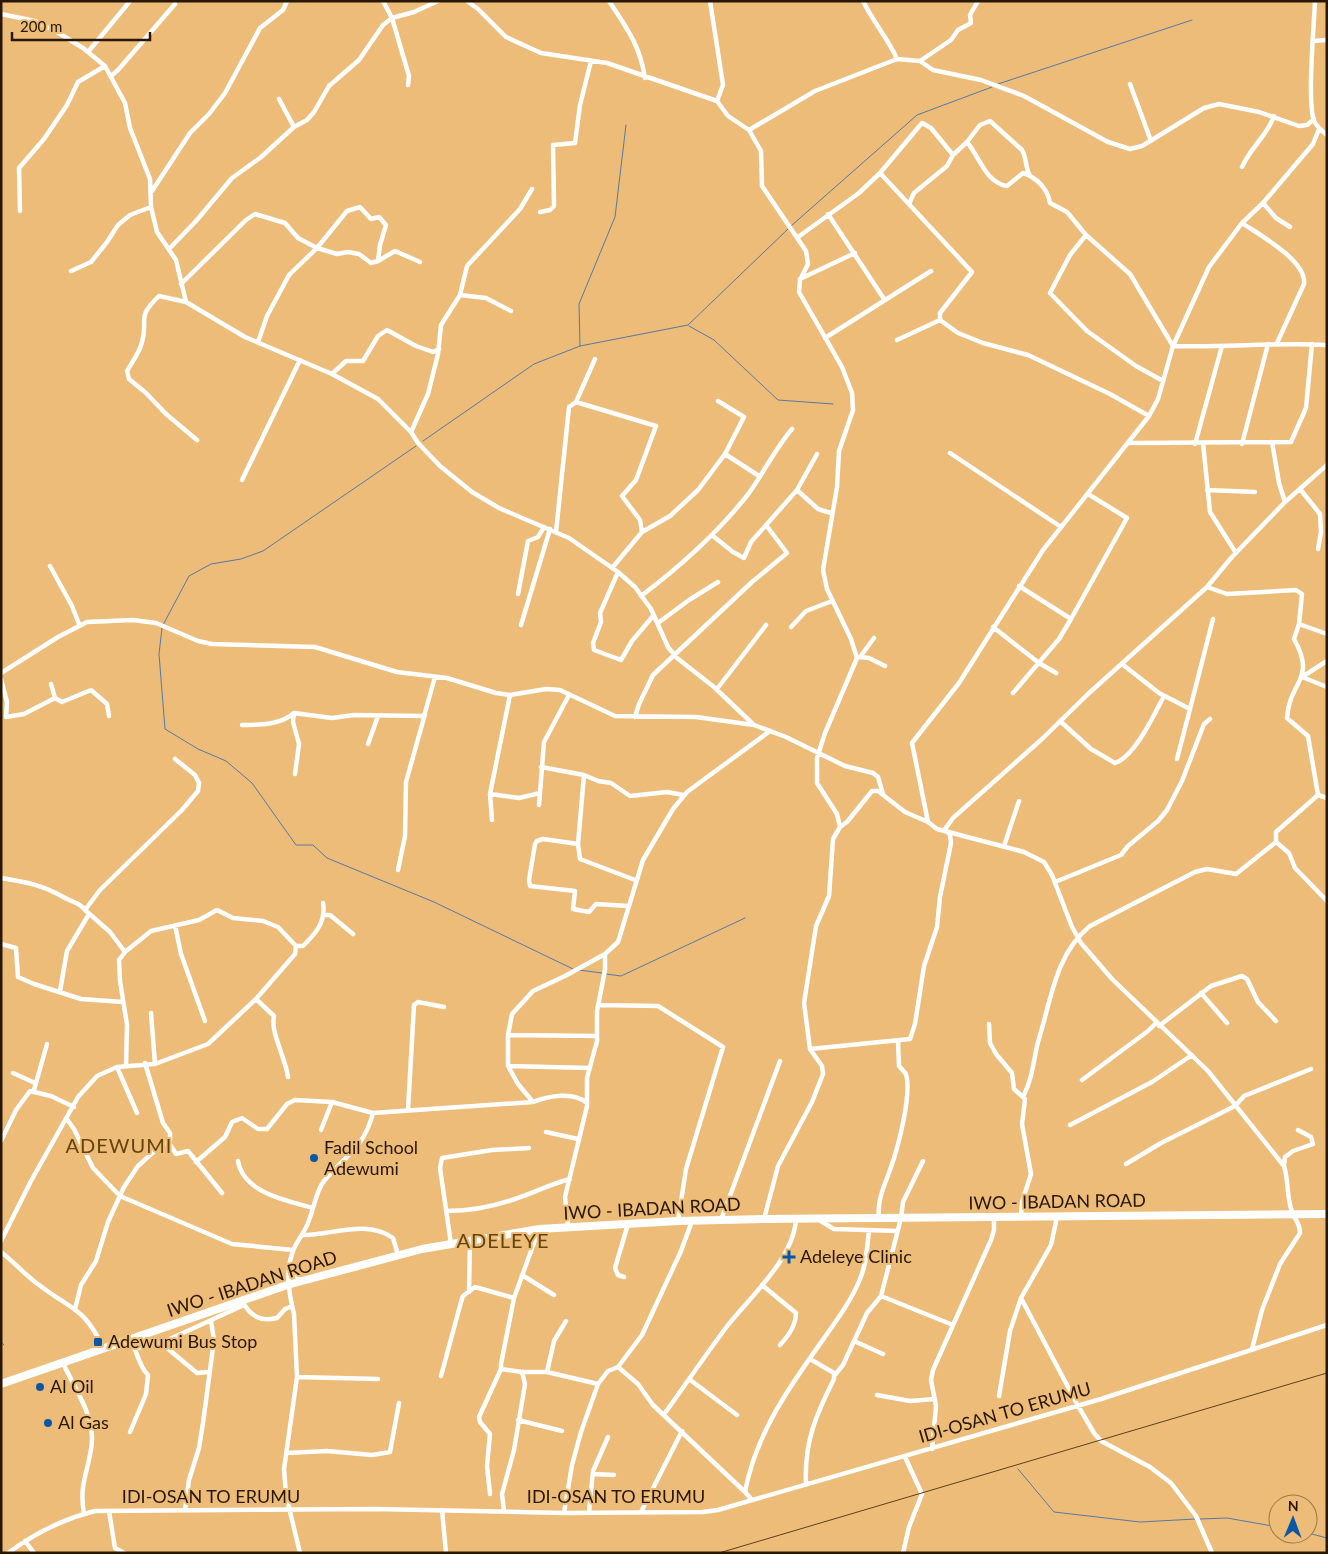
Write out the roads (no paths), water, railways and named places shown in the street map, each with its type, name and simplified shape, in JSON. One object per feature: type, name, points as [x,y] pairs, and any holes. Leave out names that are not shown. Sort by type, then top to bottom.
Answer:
[{"type":"main road","name":"IWO - IBADAN ROAD","points":[[1,1384],[300,1282],[398,1255],[470,1240],[539,1229],[678,1221],[764,1219],[1327,1214]]},
{"type":"street","points":[[88,52],[130,1]]},
{"type":"street","points":[[152,191],[190,132],[209,114],[224,93],[260,28],[282,10],[287,1]]},
{"type":"street","points":[[384,1],[392,18],[410,76],[408,85]]},
{"type":"street","points":[[169,249],[196,221],[232,178],[260,158],[294,127],[307,120],[314,112],[329,86],[359,60],[368,50],[375,34],[392,18],[414,12],[438,1]]},
{"type":"street","points":[[467,1],[478,9],[506,38],[541,53],[607,63],[645,78],[717,101],[728,116],[750,130],[761,151],[762,186],[787,225],[798,237],[808,258],[808,264],[800,280],[799,292],[842,367],[852,393],[854,403],[839,451],[837,487],[831,513],[823,570],[825,584],[859,658]]},
{"type":"street","points":[[608,1],[632,33],[643,65],[645,78]]},
{"type":"street","points":[[710,1],[723,85],[717,101]]},
{"type":"street","points":[[863,1],[872,20],[890,41],[897,59]]},
{"type":"street","points":[[920,61],[951,40],[958,30],[971,24],[970,15],[978,1]]},
{"type":"street","points":[[1315,1],[1313,41],[1314,119],[1319,129],[1327,135]]},
{"type":"street","points":[[111,76],[175,4]]},
{"type":"street","points":[[1,14],[35,21],[71,39],[105,66],[125,103],[130,128],[150,179],[152,191],[151,207],[157,232],[176,260],[186,302]]},
{"type":"street","points":[[1313,41],[1327,40]]},
{"type":"street","points":[[750,130],[815,91],[897,59],[920,61],[933,70],[981,80],[1024,96],[1116,146],[1130,149],[1151,141],[1204,108],[1219,104],[1274,116],[1299,126],[1307,125],[1314,119]]},
{"type":"street","points":[[540,212],[550,210],[554,206],[553,146],[575,143],[580,105],[591,62]]},
{"type":"street","points":[[20,211],[19,168],[44,139],[67,104],[78,82],[105,66]]},
{"type":"street","points":[[1130,84],[1151,141]]},
{"type":"street","points":[[279,99],[294,127]]},
{"type":"street","points":[[1242,166],[1252,148],[1270,127],[1274,116]]},
{"type":"street","points":[[909,204],[914,193],[947,166],[952,155],[967,142],[980,125],[990,121],[1022,150],[1026,156],[1026,170],[1030,177]]},
{"type":"street","points":[[798,237],[859,193],[880,173],[922,123],[931,128],[952,155]]},
{"type":"street","points":[[928,822],[912,743],[959,683],[1019,586],[1061,527],[1149,416],[1163,381],[1173,346],[1209,267],[1242,223],[1263,203],[1313,144],[1319,129]]},
{"type":"street","points":[[967,142],[974,150],[978,161],[999,183],[1007,186],[1020,174],[1038,181],[1046,192],[1050,203],[1067,212],[1086,235],[1130,274],[1173,346]]},
{"type":"street","points":[[880,173],[972,272],[942,310],[940,320]]},
{"type":"street","points":[[411,432],[428,394],[439,349],[441,325],[460,295],[467,266],[520,208],[532,189]]},
{"type":"street","points":[[1263,203],[1276,218],[1290,227]]},
{"type":"street","points":[[71,271],[91,262],[118,225],[130,215],[151,207]]},
{"type":"street","points":[[258,342],[267,316],[289,275],[317,248],[347,211],[360,207],[372,219],[379,217],[386,225],[380,245],[378,261]]},
{"type":"street","points":[[181,284],[246,220],[255,214],[285,223],[298,238],[317,248],[337,254],[348,252],[359,254],[371,263],[395,251],[420,262]]},
{"type":"street","points":[[828,214],[884,299]]},
{"type":"street","points":[[1242,223],[1297,263],[1305,278],[1278,343]]},
{"type":"street","points":[[1086,235],[1070,255],[1050,293],[1087,331],[1136,366],[1163,381]]},
{"type":"street","points":[[800,280],[855,253]]},
{"type":"street","points":[[826,338],[884,299],[931,271]]},
{"type":"street","points":[[460,295],[486,298],[511,312]]},
{"type":"street","points":[[197,440],[129,379],[126,370],[142,342],[143,316],[149,306],[159,296],[186,302],[258,342],[332,374],[378,399],[411,432],[418,443],[440,466],[472,492],[499,508],[570,538],[618,572],[641,596],[658,623],[668,647],[677,658],[717,689],[754,725]]},
{"type":"street","points":[[897,340],[940,320]]},
{"type":"street","points":[[940,320],[958,333],[983,343],[1028,355],[1110,394],[1149,416]]},
{"type":"street","points":[[332,374],[346,361],[363,361],[378,336],[387,330],[416,346],[433,352],[439,349]]},
{"type":"street","points":[[1173,346],[1278,343],[1327,345]]},
{"type":"street","points":[[1242,444],[1268,344]]},
{"type":"street","points":[[1129,443],[1242,444],[1291,442],[1306,408],[1312,344]]},
{"type":"street","points":[[1195,444],[1222,346]]},
{"type":"street","points":[[556,532],[569,407],[576,402],[595,359]]},
{"type":"street","points":[[242,480],[300,360]]},
{"type":"street","points":[[612,568],[642,532],[670,516],[691,496],[725,454],[744,417],[718,401]]},
{"type":"street","points":[[576,402],[656,426],[636,480],[622,496],[640,520],[642,532]]},
{"type":"street","points":[[641,596],[677,569],[713,536],[750,491],[777,447],[792,429]]},
{"type":"street","points":[[1272,442],[1279,483],[1285,502]]},
{"type":"street","points":[[1203,443],[1210,512],[1236,553]]},
{"type":"street","points":[[950,453],[1061,527]]},
{"type":"street","points":[[725,454],[759,476]]},
{"type":"street","points":[[713,536],[744,558],[751,542],[797,490],[817,454]]},
{"type":"street","points":[[945,829],[953,818],[1206,587],[1285,502],[1327,465]]},
{"type":"street","points":[[1300,488],[1320,514],[1321,532],[1318,549]]},
{"type":"street","points":[[797,490],[818,509],[831,513]]},
{"type":"street","points":[[1207,490],[1255,492]]},
{"type":"street","points":[[1013,693],[1059,639],[1128,518],[1088,494]]},
{"type":"street","points":[[635,717],[653,675],[787,553],[766,525]]},
{"type":"street","points":[[518,594],[528,541],[538,537],[544,527]]},
{"type":"street","points":[[522,625],[550,529]]},
{"type":"street","points":[[50,566],[80,624]]},
{"type":"street","points":[[618,572],[600,613],[601,622],[593,643],[594,650],[621,660],[632,641],[653,616]]},
{"type":"street","points":[[658,623],[718,582]]},
{"type":"street","points":[[1019,586],[1071,619]]},
{"type":"street","points":[[1206,587],[1227,594],[1296,590],[1302,594],[1299,624],[1294,639],[1304,665],[1302,677],[1287,704],[1287,718],[1308,736],[1318,795]]},
{"type":"street","points":[[791,627],[806,611],[832,601]]},
{"type":"street","points":[[1,673],[80,624],[133,620],[159,624],[198,641],[212,644],[315,647],[397,672],[435,677],[510,696],[546,689],[560,690],[615,716],[696,717],[754,725],[818,752],[845,766],[873,773],[878,777],[883,794]]},
{"type":"street","points":[[1177,759],[1213,620]]},
{"type":"street","points":[[1299,624],[1327,634]]},
{"type":"street","points":[[717,689],[766,625]]},
{"type":"street","points":[[994,627],[1039,663],[1056,673]]},
{"type":"street","points":[[840,827],[837,814],[816,783],[818,752],[859,658],[874,638]]},
{"type":"street","points":[[859,658],[869,658],[885,666]]},
{"type":"street","points":[[1302,677],[1327,661]]},
{"type":"street","points":[[1122,664],[1164,696],[1190,710]]},
{"type":"street","points":[[242,725],[268,724],[286,720],[294,713],[332,718],[354,715],[424,716],[435,677]]},
{"type":"street","points":[[398,870],[405,836],[406,782],[435,677]]},
{"type":"street","points":[[1302,677],[1327,687]]},
{"type":"street","points":[[1,679],[7,702],[6,716],[24,714],[55,698]]},
{"type":"street","points":[[51,684],[55,698],[62,702],[91,690],[108,704],[109,716]]},
{"type":"street","points":[[539,805],[544,742],[570,695]]},
{"type":"street","points":[[492,820],[490,794],[510,696]]},
{"type":"street","points":[[1060,721],[1091,749],[1115,763],[1122,761],[1134,748],[1164,696]]},
{"type":"street","points":[[294,713],[293,722],[299,744],[294,774]]},
{"type":"street","points":[[368,744],[378,716]]},
{"type":"street","points":[[1056,882],[1121,855],[1128,846],[1158,821],[1167,810],[1182,781],[1204,724],[1210,719]]},
{"type":"street","points":[[533,1102],[518,1084],[508,1066],[508,1035],[512,1014],[528,994],[604,954],[621,937],[635,880],[643,860],[683,795],[770,731]]},
{"type":"street","points":[[60,991],[67,951],[100,890],[186,806],[198,791],[199,783],[195,775],[175,759]]},
{"type":"street","points":[[541,767],[584,775],[598,781],[612,783],[630,796],[667,792],[683,795]]},
{"type":"street","points":[[584,775],[578,844],[580,859],[635,880]]},
{"type":"street","points":[[764,1219],[778,1166],[812,1102],[823,1074],[822,1066],[810,1049],[804,1011],[809,962],[816,926],[828,896],[833,839],[840,827],[847,822],[872,790],[883,794],[905,812],[928,822],[937,829],[945,829],[1004,846],[1038,858],[1048,867],[1056,882],[1077,937],[1112,980],[1157,1025],[1192,1055],[1218,1083],[1284,1166]]},
{"type":"street","points":[[490,794],[519,798],[540,793]]},
{"type":"street","points":[[1318,795],[1327,798]]},
{"type":"street","points":[[1318,795],[1276,832],[1276,842],[1289,853],[1296,868],[1327,901]]},
{"type":"street","points":[[1004,846],[1019,801]]},
{"type":"street","points":[[810,1049],[898,1041],[910,1039],[912,1036],[924,966],[937,926],[940,897],[951,843],[950,835],[945,829]]},
{"type":"street","points":[[578,844],[543,839],[536,841],[530,872],[530,886],[575,891],[573,909],[589,912],[596,904],[628,906]]},
{"type":"street","points":[[1022,1097],[1032,1078],[1057,972],[1077,937],[1104,918],[1160,892],[1195,872],[1207,869],[1236,874],[1276,842]]},
{"type":"street","points":[[1,878],[38,884],[79,902],[87,912],[110,932],[125,952]]},
{"type":"street","points":[[296,946],[303,946],[311,938],[325,915],[323,903]]},
{"type":"street","points":[[1,1241],[30,1181],[78,1097],[97,1076],[117,1067],[155,1064],[208,1044],[256,1000],[296,954],[296,946],[278,927],[263,921],[233,918],[220,910],[199,920],[151,931],[125,952],[119,960],[127,1025],[126,1066]]},
{"type":"street","points":[[325,915],[330,915],[353,934]]},
{"type":"street","points":[[175,925],[180,949],[204,1021]]},
{"type":"street","points":[[1,944],[16,948],[18,977],[80,999],[123,1002]]},
{"type":"street","points":[[568,1228],[565,1206],[587,1103],[587,1078],[597,1036],[598,1005],[605,970],[604,954]]},
{"type":"street","points":[[1082,1080],[1201,993],[1218,983],[1245,977],[1258,1002],[1276,1021]]},
{"type":"street","points":[[1201,993],[1227,1023]]},
{"type":"street","points":[[256,1000],[274,1016],[275,1031],[287,1064],[288,1076]]},
{"type":"street","points":[[408,1110],[414,1005],[418,1002],[444,1007]]},
{"type":"street","points":[[598,1005],[658,1006],[723,1047],[686,1169],[678,1221]]},
{"type":"street","points":[[151,1013],[155,1064]]},
{"type":"street","points":[[989,1024],[990,1043],[996,1054],[1012,1073],[1014,1089],[1025,1099],[1022,1124],[1031,1174],[1022,1202],[1021,1217]]},
{"type":"street","points":[[508,1035],[597,1036]]},
{"type":"street","points":[[879,1219],[879,1201],[892,1166],[908,1094],[906,1074],[899,1066],[898,1041]]},
{"type":"street","points":[[34,1090],[47,1044]]},
{"type":"street","points":[[1070,1125],[1152,1082],[1192,1055]]},
{"type":"street","points":[[721,1220],[780,1061]]},
{"type":"street","points":[[145,1064],[163,1123],[170,1133],[169,1142],[176,1154],[188,1150],[222,1193]]},
{"type":"street","points":[[508,1066],[590,1068]]},
{"type":"street","points":[[117,1067],[137,1113]]},
{"type":"street","points":[[1126,1164],[1161,1143],[1235,1106],[1244,1096],[1311,1069]]},
{"type":"street","points":[[12,1073],[35,1083]]},
{"type":"street","points":[[1,1141],[27,1092],[34,1090],[74,1106]]},
{"type":"street","points":[[196,1162],[226,1137],[232,1122],[242,1118],[258,1129],[267,1129],[287,1104],[295,1100],[332,1102],[373,1113],[533,1102],[557,1096],[577,1097],[587,1103]]},
{"type":"street","points":[[320,1130],[332,1102]]},
{"type":"street","points":[[300,1553],[285,1481],[296,1377],[294,1314],[290,1306],[288,1286],[290,1268],[293,1250],[303,1235],[322,1184],[356,1149],[367,1131],[373,1113]]},
{"type":"street","points":[[66,1118],[74,1129],[93,1168],[120,1196],[232,1244],[293,1250]]},
{"type":"street","points":[[1252,1349],[1262,1310],[1280,1264],[1300,1233],[1300,1227],[1292,1214],[1284,1157],[1293,1151],[1313,1144],[1311,1137],[1298,1130]]},
{"type":"street","points":[[546,1132],[578,1139]]},
{"type":"street","points":[[75,1309],[79,1292],[96,1261],[108,1222],[120,1196],[138,1166],[159,1147],[169,1142]]},
{"type":"street","points":[[451,1244],[440,1168],[442,1158],[492,1150],[528,1148]]},
{"type":"street","points":[[238,1161],[239,1168],[246,1178],[259,1189],[313,1208]]},
{"type":"street","points":[[806,1484],[811,1428],[834,1376],[843,1365],[867,1313],[881,1296],[901,1218],[903,1202],[923,1161]]},
{"type":"street","points":[[447,1211],[472,1211],[491,1207],[516,1199],[548,1184],[570,1178]]},
{"type":"street","points":[[932,1449],[935,1399],[932,1380],[933,1370],[994,1230],[994,1217]]},
{"type":"street","points":[[999,1396],[1010,1331],[1021,1298],[1051,1246],[1057,1217]]},
{"type":"street","points":[[664,1413],[729,1324],[762,1285],[793,1237],[796,1220]]},
{"type":"street","points":[[819,1220],[834,1229],[897,1231]]},
{"type":"street","points":[[564,1513],[572,1464],[580,1432],[598,1384],[608,1371],[618,1367],[642,1335],[682,1251],[692,1221]]},
{"type":"street","points":[[624,1277],[618,1275],[615,1268],[628,1224]]},
{"type":"street","points":[[303,1235],[363,1228],[375,1229],[393,1238],[398,1255]]},
{"type":"street","points":[[490,1494],[487,1466],[490,1434],[478,1417],[501,1369],[514,1298],[539,1229]]},
{"type":"street","points":[[745,1492],[750,1467],[767,1425],[779,1402],[843,1311],[861,1278],[865,1264],[869,1230]]},
{"type":"street","points":[[468,1292],[470,1240]]},
{"type":"street","points":[[1,1252],[38,1285],[75,1309],[88,1320],[104,1349]]},
{"type":"street","points":[[290,1268],[300,1282]]},
{"type":"street","points":[[522,1274],[554,1295]]},
{"type":"street","points":[[762,1285],[796,1313],[796,1319],[790,1333],[780,1345]]},
{"type":"street","points":[[441,1376],[461,1302],[468,1292],[477,1287],[514,1298]]},
{"type":"street","points":[[881,1296],[953,1325]]},
{"type":"street","points":[[1021,1298],[1076,1404],[1101,1441],[1150,1467],[1177,1490],[1196,1516],[1212,1553]]},
{"type":"street","points":[[136,1348],[161,1343],[178,1333],[211,1321],[243,1303],[255,1318],[262,1319],[277,1318],[284,1309],[290,1306]]},
{"type":"street","points":[[185,1510],[189,1480],[203,1423],[208,1372],[214,1340],[211,1321]]},
{"type":"street","points":[[547,1372],[554,1341],[566,1321]]},
{"type":"street","name":"IDI-OSAN TO ERUMU","points":[[8,1553],[25,1541],[66,1519],[84,1514],[109,1511],[442,1510],[564,1513],[702,1512],[752,1500],[932,1449],[1076,1404],[1135,1388],[1327,1325]]},
{"type":"street","points":[[130,1340],[136,1348],[140,1366],[148,1375],[146,1394],[130,1432]]},
{"type":"street","points":[[854,1341],[883,1354]]},
{"type":"street","points":[[161,1343],[197,1373],[208,1372]]},
{"type":"street","points":[[810,1359],[830,1370],[834,1376]]},
{"type":"street","points":[[63,1363],[86,1407],[90,1422],[92,1449],[83,1480],[84,1514]]},
{"type":"street","points":[[618,1367],[638,1384],[653,1405],[664,1413],[752,1500]]},
{"type":"street","points":[[501,1369],[522,1372],[547,1372],[598,1384]]},
{"type":"street","points":[[504,1511],[502,1494],[514,1450],[525,1384],[522,1372]]},
{"type":"street","points":[[296,1377],[378,1379]]},
{"type":"street","points":[[689,1380],[737,1415]]},
{"type":"street","points":[[877,1395],[910,1401],[935,1399]]},
{"type":"street","points":[[287,1453],[327,1451],[372,1455],[390,1452],[400,1403]]},
{"type":"street","points":[[518,1420],[562,1431]]},
{"type":"street","points":[[641,1512],[682,1431]]},
{"type":"street","points":[[589,1512],[593,1474],[608,1436]]},
{"type":"street","points":[[903,1553],[909,1527],[922,1494],[905,1457]]},
{"type":"street","points":[[593,1474],[614,1475]]},
{"type":"street","points":[[442,1510],[446,1553]]},
{"type":"street","points":[[109,1511],[115,1548],[124,1553]]},
{"type":"street","points":[[25,1541],[34,1553]]},
{"type":"waterway","points":[[998,84],[1192,20]]},
{"type":"waterway","points":[[791,226],[917,115],[992,87]]},
{"type":"waterway","points":[[580,346],[579,304],[615,217],[626,125]]},
{"type":"waterway","points":[[423,441],[534,364],[580,346],[688,325],[788,229]]},
{"type":"waterway","points":[[689,326],[714,340],[778,400],[833,404]]},
{"type":"waterway","points":[[163,625],[189,576],[211,564],[241,559],[263,551],[416,446]]},
{"type":"waterway","points":[[162,628],[159,654],[165,729],[198,749],[226,761],[252,783],[296,845],[313,845],[327,858],[434,902],[573,969]]},
{"type":"waterway","points":[[606,974],[621,976],[745,918]]},
{"type":"waterway","points":[[579,970],[602,973]]},
{"type":"waterway","points":[[1,1342],[4,1345]]},
{"type":"waterway","points":[[1018,1469],[1054,1512],[1140,1522],[1196,1519]]},
{"type":"waterway","points":[[1200,1519],[1227,1518],[1268,1525]]},
{"type":"waterway","points":[[1318,1536],[1327,1538]]},
{"type":"railway","points":[[719,1553],[1327,1373]]},
{"type":"place","name":"Fadil School Adewumi","points":[[314,1158]]},
{"type":"place","name":"Adeleye Clinic","points":[[789,1257]]},
{"type":"place","name":"Adewumi Bus Stop","points":[[98,1342]]},
{"type":"place","name":"Al Oil","points":[[40,1387]]},
{"type":"place","name":"Al Gas","points":[[48,1423]]},
{"type":"district","name":"ADEWUMI","points":[[119,1146]]},
{"type":"district","name":"ADELEYE","points":[[503,1241]]}]
